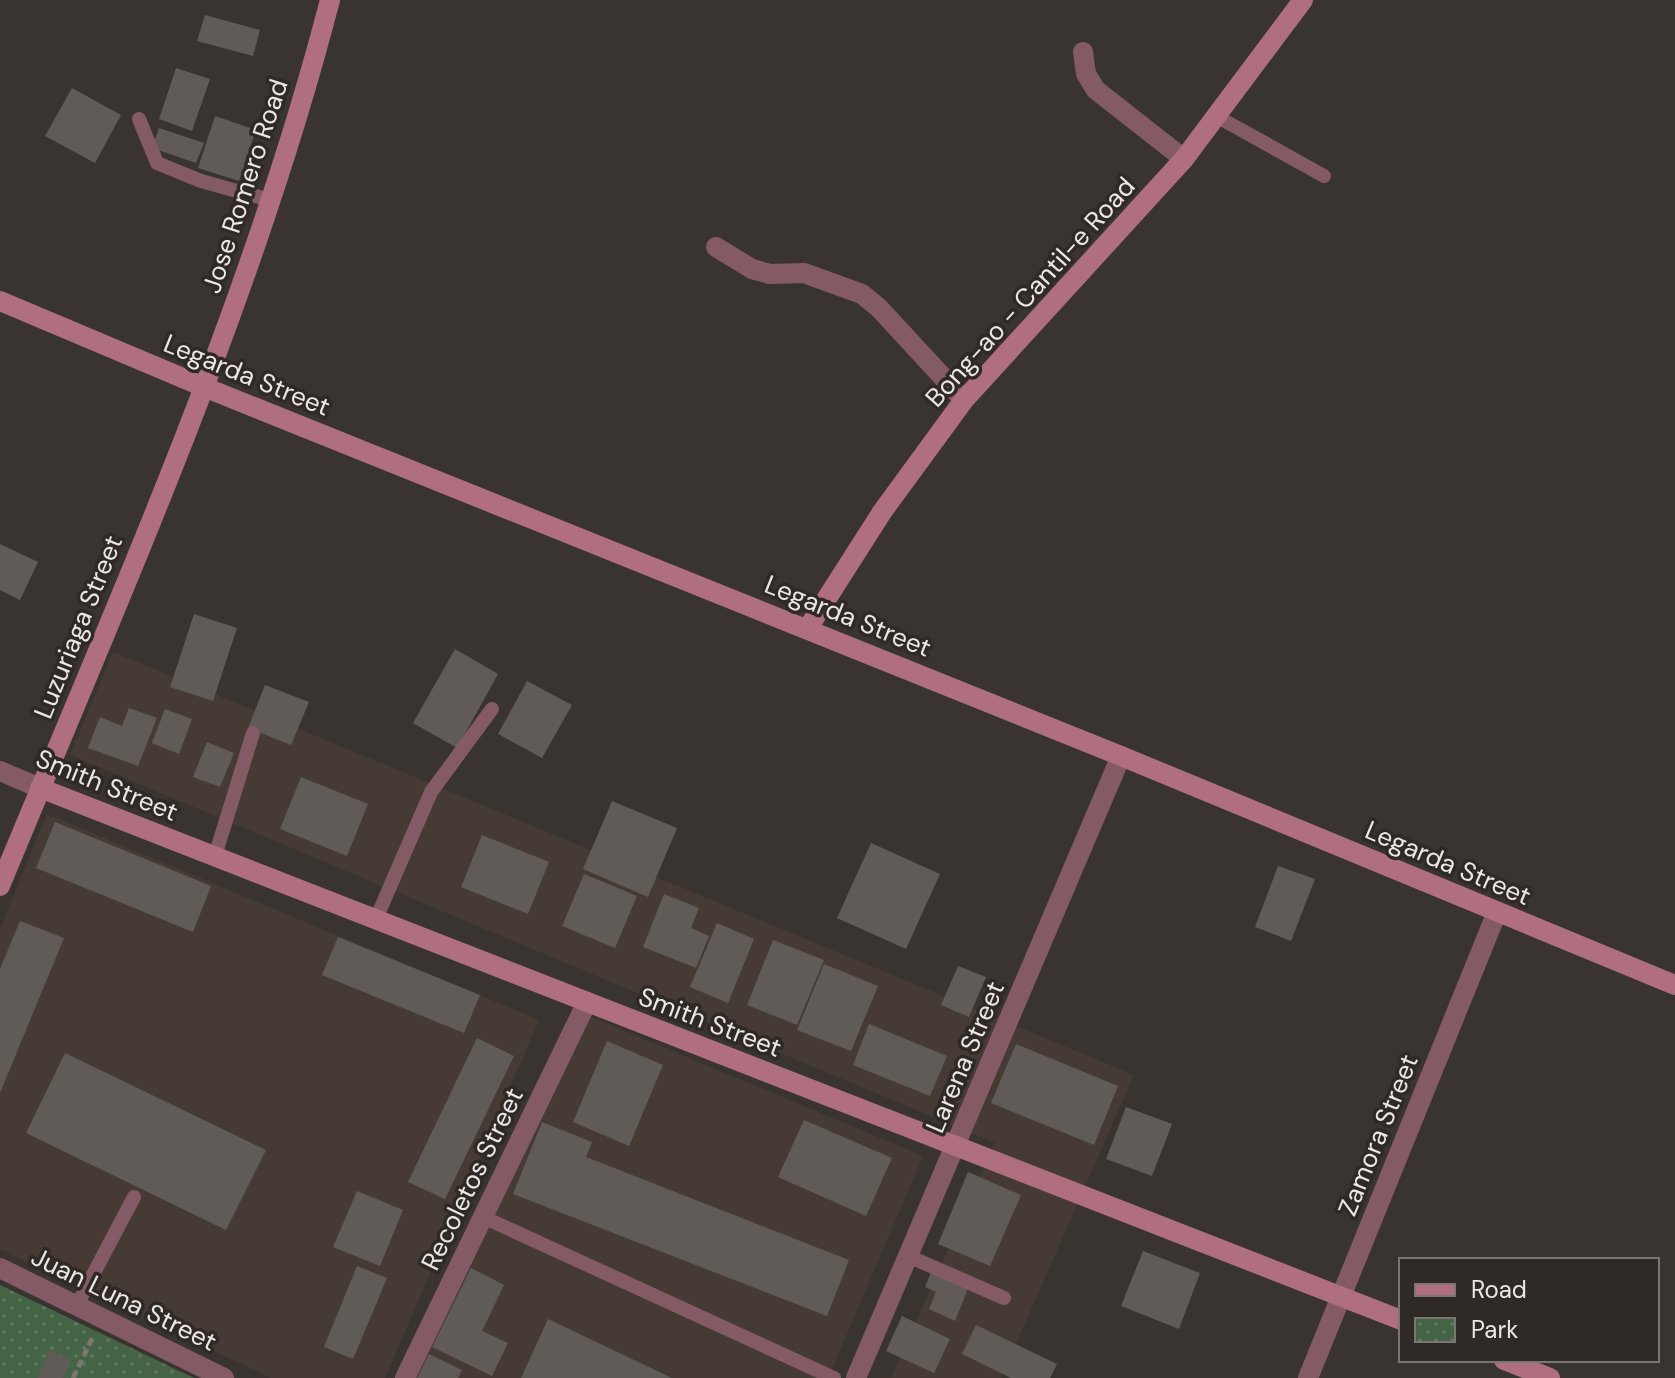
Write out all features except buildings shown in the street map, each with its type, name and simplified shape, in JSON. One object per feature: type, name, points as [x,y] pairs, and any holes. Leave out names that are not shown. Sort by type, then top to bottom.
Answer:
[{"type":"main road","name":"Jose Romero Road","points":[[204,387],[270,200],[316,56],[330,0]]},
{"type":"main road","name":"Bong-ao - Cantil-e Road","points":[[808,628],[882,512],[964,400],[1184,159],[1303,0]]},
{"type":"main road","name":"Legarda Street","points":[[0,301],[204,387],[808,628],[1675,985]]},
{"type":"main road","name":"Luzuriaga Street","points":[[0,886],[204,387]]},
{"type":"main road","name":"Smith Street","points":[[40,788],[1399,1319]]},
{"type":"main road","points":[[1509,1362],[1550,1378]]},
{"type":"street","points":[[1083,52],[1086,74],[1096,90],[1184,159]]},
{"type":"street","points":[[716,247],[752,269],[770,274],[804,273],[862,294],[879,308],[964,400]]},
{"type":"street","name":"Larena Street","points":[[856,1378],[1121,756]]},
{"type":"street","name":"Smith Street","points":[[0,771],[40,788]]},
{"type":"street","name":"Zamora Street","points":[[1308,1378],[1497,912]]},
{"type":"street","name":"Recoletos Street","points":[[405,1378],[587,1002]]},
{"type":"street","name":"Juan Luna Street","points":[[0,1268],[224,1378]]},
{"type":"lane","points":[[1216,116],[1324,176]]},
{"type":"lane","points":[[139,119],[157,163],[201,181],[270,200]]},
{"type":"lane","points":[[376,919],[431,792],[492,709]]},
{"type":"lane","points":[[215,856],[253,733]]},
{"type":"lane","points":[[77,1305],[134,1197]]},
{"type":"lane","points":[[483,1217],[834,1378]]},
{"type":"lane","points":[[908,1256],[1004,1298]]},
{"type":"path","points":[[73,1378],[88,1347]]},
{"type":"shaded area","points":[[113,652],[1134,1075],[1001,1378],[891,1378],[995,1143],[70,755]]},
{"type":"shaded area","points":[[47,814],[539,1020],[385,1378],[271,1378],[0,1249],[0,929]]},
{"type":"shaded area","points":[[591,1017],[923,1156],[828,1378],[413,1378]]},
{"type":"green space","points":[[0,1285],[194,1378],[0,1378]]}]
